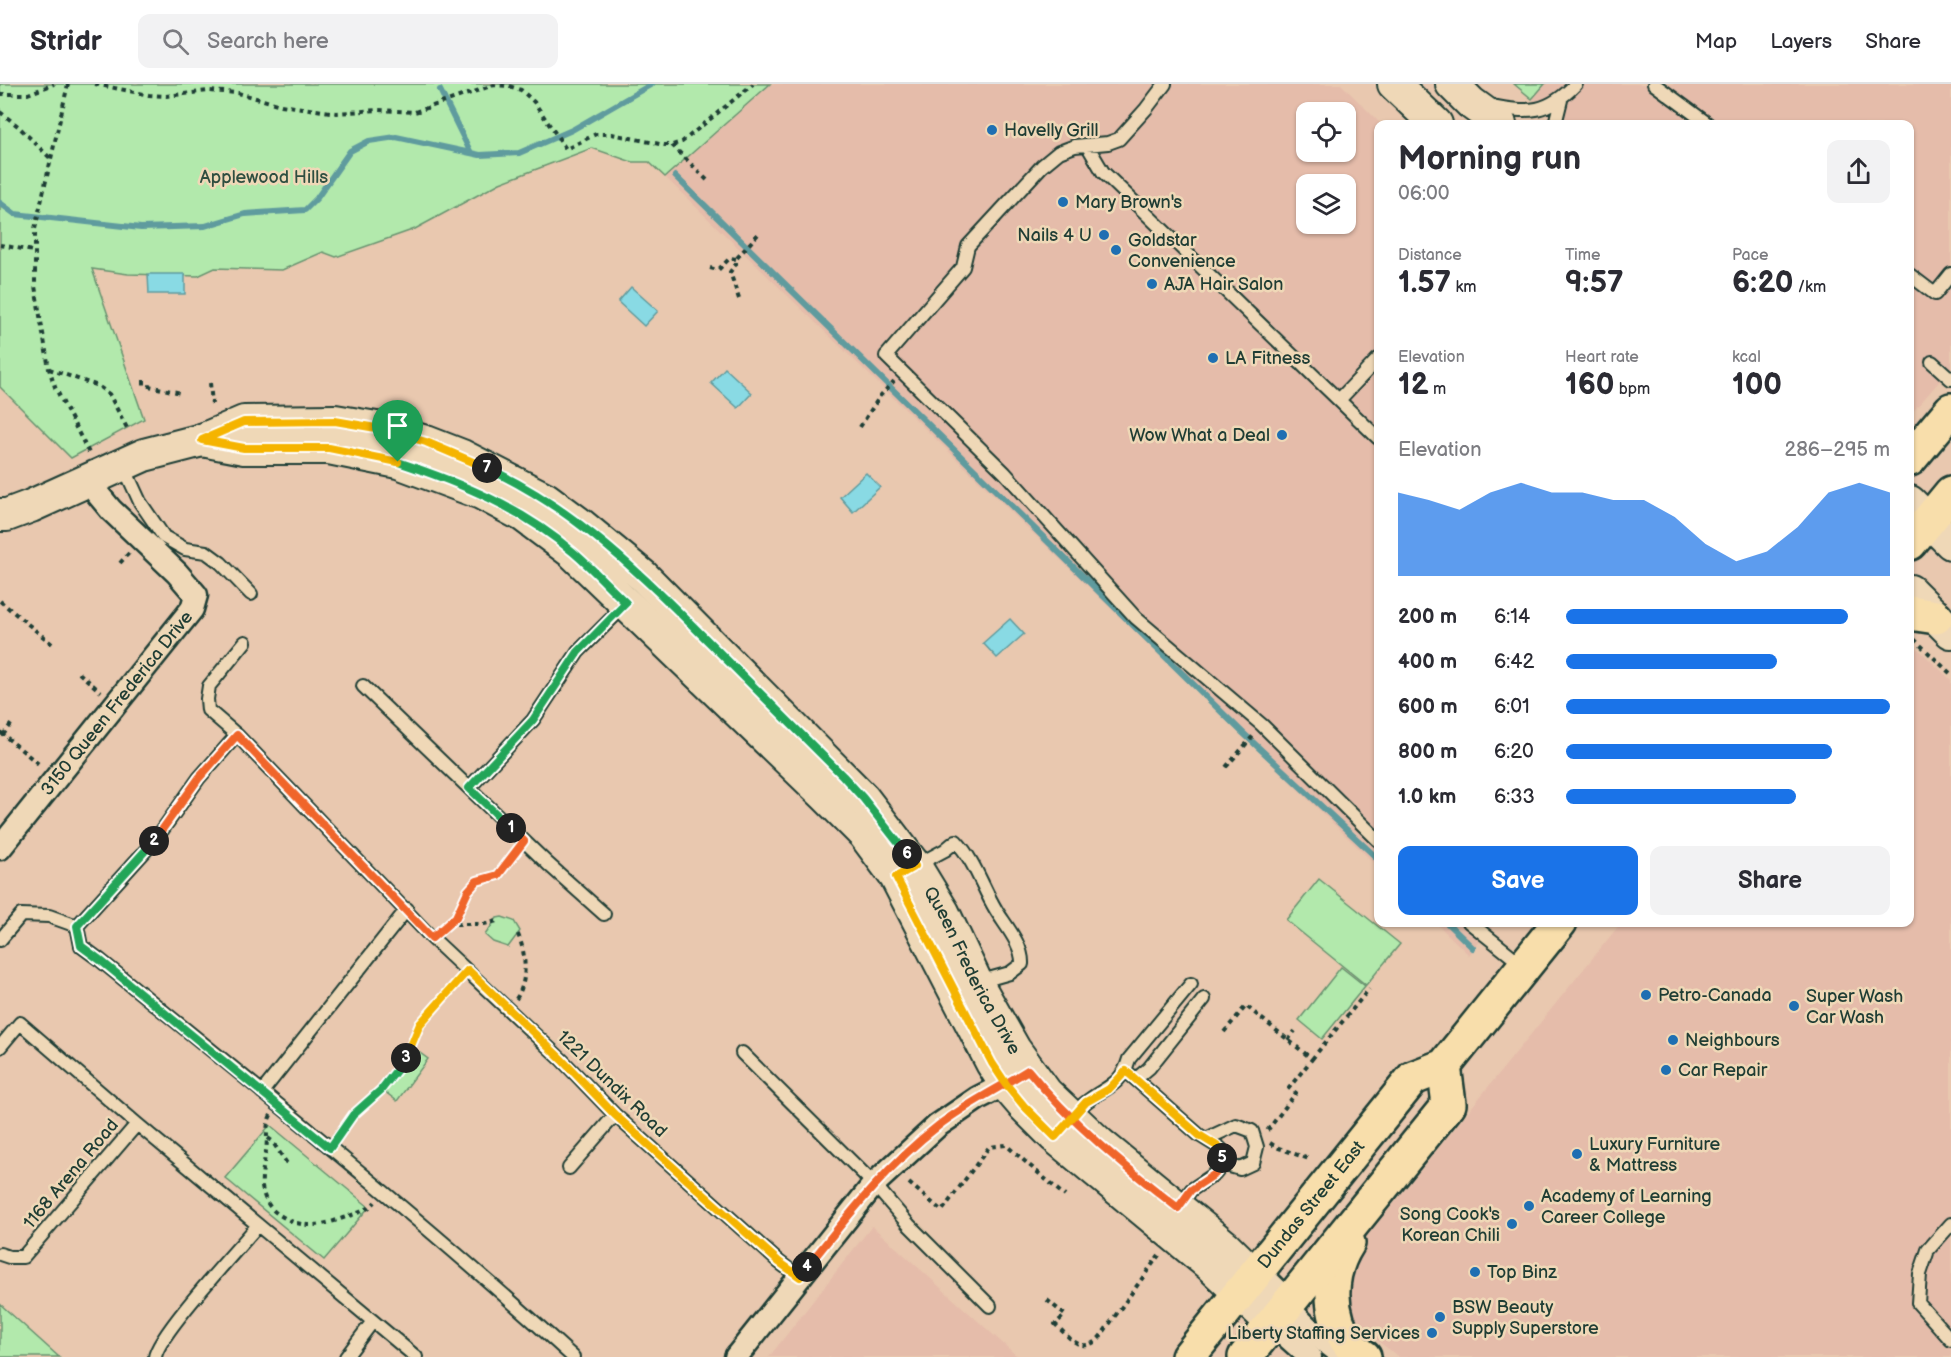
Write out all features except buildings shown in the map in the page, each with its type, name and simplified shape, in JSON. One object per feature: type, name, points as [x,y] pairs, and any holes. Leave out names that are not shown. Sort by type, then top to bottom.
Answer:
[{"type":"main road","points":[[1916,445],[1951,410]]},
{"type":"main road","points":[[1925,527],[1951,493]]},
{"type":"main road","name":"Dundas Street East","points":[[1188,1357],[1413,1078],[1444,1066],[1556,927]]},
{"type":"main road","points":[[1245,1357],[1449,1104],[1444,1066]]},
{"type":"main road","points":[[1364,1357],[1350,1345],[1341,1329],[1335,1312],[1332,1280],[1342,1253],[1363,1221],[1368,1204]]},
{"type":"street","points":[[1394,84],[1432,120]]},
{"type":"street","points":[[1462,94],[1495,120]]},
{"type":"street","name":"Queen Frederica Drive","points":[[0,515],[7,515],[31,506],[144,455],[202,440],[244,448],[329,448],[398,462],[481,493],[524,516],[572,552],[634,589],[826,796],[905,871],[942,912],[976,982],[1017,1077]]},
{"type":"street","name":"3150 Queen Frederica Drive","points":[[0,848],[192,609],[196,596],[177,573],[111,510],[104,473]]},
{"type":"street","points":[[1914,599],[1927,624]]},
{"type":"street","name":"Queen Frederica Drive","points":[[905,871],[984,1048],[1017,1077],[1063,1128],[1211,1266],[1247,1284]]},
{"type":"street","points":[[736,1357],[874,1184],[937,1126],[978,1098],[1017,1077]]},
{"type":"street","name":"Queen Frederica Drive","points":[[1063,1128],[1143,1180],[1226,1247],[1247,1284],[1279,1315]]},
{"type":"street","points":[[1279,1315],[1310,1357]]},
{"type":"street","points":[[1279,1315],[1308,1328],[1345,1357]]},
{"type":"lane","points":[[1165,84],[1119,139],[1108,143],[1075,146],[1059,152],[1042,166],[968,246],[963,267],[886,356],[1005,472],[1136,618],[1262,725],[1374,836]]},
{"type":"lane","points":[[1462,94],[1520,111],[1537,110],[1561,100],[1576,84]]},
{"type":"lane","points":[[1654,84],[1703,120]]},
{"type":"lane","points":[[1556,120],[1561,100]]},
{"type":"lane","points":[[1088,145],[1103,172],[1374,434]]},
{"type":"lane","points":[[1914,278],[1935,294],[1951,274]]},
{"type":"lane","points":[[1932,362],[1951,379]]},
{"type":"lane","points":[[1339,400],[1374,363]]},
{"type":"lane","points":[[104,473],[140,501],[164,537],[185,549],[206,552],[221,563],[251,594]]},
{"type":"lane","points":[[469,788],[533,720],[578,652],[634,589]]},
{"type":"lane","name":"1221 Dundix Road","points":[[245,642],[209,686],[208,710],[237,735],[407,909],[432,938],[562,1060],[615,1115],[779,1262],[800,1277]]},
{"type":"lane","points":[[363,686],[524,841],[604,914]]},
{"type":"lane","points":[[77,926],[156,838],[199,778],[237,735]]},
{"type":"lane","points":[[905,871],[945,850],[956,841],[967,853],[1022,957],[1022,964],[1010,973],[976,982]]},
{"type":"lane","points":[[262,1092],[407,909]]},
{"type":"lane","points":[[0,940],[21,915],[49,916],[77,926]]},
{"type":"lane","points":[[77,926],[81,946],[277,1104],[490,1281],[573,1357]]},
{"type":"lane","points":[[1475,927],[1525,967]]},
{"type":"lane","points":[[1178,1208],[1191,1190],[1215,1174],[1223,1164],[1220,1148],[1206,1139],[1131,1075],[1129,1059],[1191,984]]},
{"type":"lane","points":[[1063,1128],[1086,1102],[1131,1075],[1149,1068],[1204,999]]},
{"type":"lane","name":"1168 Arena Road","points":[[0,1047],[21,1023],[137,1124],[416,1357]]},
{"type":"lane","points":[[742,1053],[874,1184],[909,1225],[990,1306]]},
{"type":"lane","points":[[569,1168],[615,1115]]},
{"type":"lane","name":"1168 Arena Road","points":[[0,1254],[9,1257],[23,1257],[137,1124]]},
{"type":"lane","points":[[1206,1139],[1236,1125],[1252,1131],[1257,1147],[1253,1163],[1240,1169],[1223,1164]]},
{"type":"lane","points":[[1951,1224],[1928,1250],[1920,1274],[1918,1303],[1951,1340]]},
{"type":"lane","points":[[155,1357],[170,1329],[258,1225]]},
{"type":"lane","points":[[346,1357],[373,1321]]},
{"type":"path","points":[[0,94],[28,94],[54,84]]},
{"type":"path","points":[[68,84],[35,229],[35,286],[55,387],[104,473]]},
{"type":"path","points":[[95,84],[148,95],[166,96],[209,91],[238,93],[281,105],[337,113],[377,110],[415,112],[494,85],[509,86],[521,90],[534,102],[566,149],[596,134],[612,134],[672,145],[682,142],[753,84]]},
{"type":"path","points":[[0,112],[18,126],[51,160]]},
{"type":"path","points":[[672,145],[707,180]]},
{"type":"path","points":[[739,298],[730,272],[736,264],[736,258],[760,232]]},
{"type":"path","points":[[0,245],[34,251]]},
{"type":"path","points":[[710,268],[718,270],[730,258],[736,258]]},
{"type":"path","points":[[50,369],[98,386],[109,394],[127,428]]},
{"type":"path","points":[[144,380],[144,385],[181,393]]},
{"type":"path","points":[[860,427],[894,381]]},
{"type":"path","points":[[210,383],[212,404]]},
{"type":"path","points":[[0,601],[52,644]]},
{"type":"path","points":[[1927,624],[1951,674]]},
{"type":"path","points":[[79,673],[116,704]]},
{"type":"path","points":[[12,723],[1,734],[56,778]]},
{"type":"path","points":[[1226,767],[1254,735]]},
{"type":"path","points":[[432,938],[456,917],[468,891],[477,881],[498,875],[524,841]]},
{"type":"path","points":[[447,924],[484,924],[497,921]]},
{"type":"path","points":[[509,1010],[520,993],[524,978],[524,955],[521,938],[516,930]]},
{"type":"path","points":[[330,1148],[353,1115],[381,1090],[398,1070],[413,1044],[420,1024],[468,970]]},
{"type":"path","points":[[1309,1159],[1276,1147],[1262,1137],[1296,1093],[1289,1088],[1369,989]]},
{"type":"path","points":[[1224,1032],[1246,1006],[1311,1059]]},
{"type":"path","points":[[1288,1040],[1295,1031]]},
{"type":"path","points":[[277,1104],[267,1122],[268,1138],[262,1186],[267,1204],[274,1211],[290,1221],[305,1225],[331,1222],[370,1208],[383,1192]]},
{"type":"path","points":[[268,1138],[288,1165]]},
{"type":"path","points":[[909,1183],[942,1211],[989,1147],[1006,1145],[1065,1196]]},
{"type":"path","points":[[1047,1300],[1065,1315],[1056,1324],[1075,1343],[1085,1346],[1092,1345],[1162,1251]]},
{"type":"shaded area","points":[[770,84],[1341,84],[1377,120],[1374,120],[1374,863],[665,177]]},
{"type":"shaded area","points":[[1544,84],[1951,84],[1951,368],[1914,410],[1914,120],[1553,120],[1532,99]]},
{"type":"shaded area","points":[[1914,646],[1951,680],[1951,1357],[1399,1357],[1359,1326],[1351,1308],[1349,1286],[1365,1239],[1618,927],[1914,927]]},
{"type":"shaded area","points":[[1440,927],[1492,927],[1469,955]]},
{"type":"shaded area","points":[[872,1226],[1018,1357],[769,1357]]},
{"type":"green space","name":"Applewood Hills","points":[[0,84],[770,84],[665,177],[649,162],[632,162],[592,148],[500,183],[415,229],[336,257],[323,252],[282,270],[215,268],[198,276],[128,274],[92,269],[144,419],[71,458],[0,387]]},
{"type":"green space","points":[[1514,84],[1545,84],[1532,99]]},
{"type":"green space","points":[[1319,879],[1374,923],[1374,927],[1379,927],[1400,944],[1366,985],[1286,920]]},
{"type":"green space","points":[[502,917],[514,921],[520,931],[508,947],[493,942],[485,935],[497,918]]},
{"type":"green space","points":[[1341,967],[1365,986],[1322,1039],[1299,1020]]},
{"type":"green space","points":[[416,1050],[428,1059],[397,1101],[384,1091]]},
{"type":"green space","points":[[270,1125],[369,1207],[324,1260],[225,1178]]},
{"type":"green space","points":[[0,1304],[59,1357],[0,1357]]},
{"type":"water","points":[[148,274],[185,274],[185,294],[149,294]]},
{"type":"water","points":[[631,287],[658,311],[644,326],[618,302]]},
{"type":"water","points":[[725,368],[752,393],[738,408],[711,383]]},
{"type":"water","points":[[866,473],[880,487],[853,512],[840,497]]},
{"type":"water","points":[[1010,619],[1024,634],[997,658],[983,643]]},
{"type":"waterway","points":[[0,203],[15,214],[141,228],[205,226],[245,214],[305,210],[317,198],[350,151],[369,141],[396,137],[480,155],[519,153],[572,130],[652,84]]},
{"type":"waterway","points":[[440,90],[471,153]]},
{"type":"waterway","points":[[675,176],[1242,732],[1374,855]]},
{"type":"waterway","points":[[1451,927],[1473,948]]},
{"type":"place","name":"Havelly Grill","points":[[992,130]]},
{"type":"place","name":"Mary Brown's","points":[[1063,202]]},
{"type":"place","name":"Nails 4 U","points":[[1104,235]]},
{"type":"place","name":"Goldstar Convenience","points":[[1116,250]]},
{"type":"place","name":"AJA Hair Salon","points":[[1152,284]]},
{"type":"place","name":"LA Fitness","points":[[1213,358]]},
{"type":"place","name":"Wow What a Deal","points":[[1282,435]]},
{"type":"place","name":"Petro-Canada","points":[[1646,995]]},
{"type":"place","name":"Super Wash Car Wash","points":[[1794,1006]]},
{"type":"place","name":"Neighbours","points":[[1673,1040]]},
{"type":"place","name":"Car Repair","points":[[1666,1070]]},
{"type":"place","name":"Luxury Furniture & Mattress","points":[[1577,1154]]},
{"type":"place","name":"Academy of Learning Career College","points":[[1529,1206]]},
{"type":"place","name":"Song Cook's Korean Chili","points":[[1512,1224]]},
{"type":"place","name":"Top Binz","points":[[1475,1272]]},
{"type":"place","name":"BSW Beauty Supply Superstore","points":[[1440,1317]]},
{"type":"place","name":"Liberty Staffing Services","points":[[1432,1333]]},
{"type":"route","points":[[398,462],[329,448],[244,448],[202,440],[244,422],[335,421],[382,429],[462,456],[546,499],[643,576],[843,776],[892,834],[915,866],[896,877],[992,1063],[1006,1084],[1024,1106],[1055,1137],[1071,1118],[1086,1102],[1109,1089],[1126,1071],[1199,1135],[1220,1148],[1223,1164],[1215,1174],[1191,1190],[1178,1208],[1071,1118],[1046,1093],[1028,1070],[1006,1084],[978,1098],[937,1126],[874,1184],[800,1277],[779,1262],[615,1115],[562,1060],[468,970],[420,1024],[413,1044],[398,1070],[381,1090],[353,1115],[330,1148],[81,946],[77,926],[156,838],[199,778],[237,735],[407,909],[432,938],[456,917],[468,891],[477,881],[498,875],[524,841],[469,788],[533,720],[578,652],[626,603],[572,552],[524,516],[481,493],[398,462]]}]
